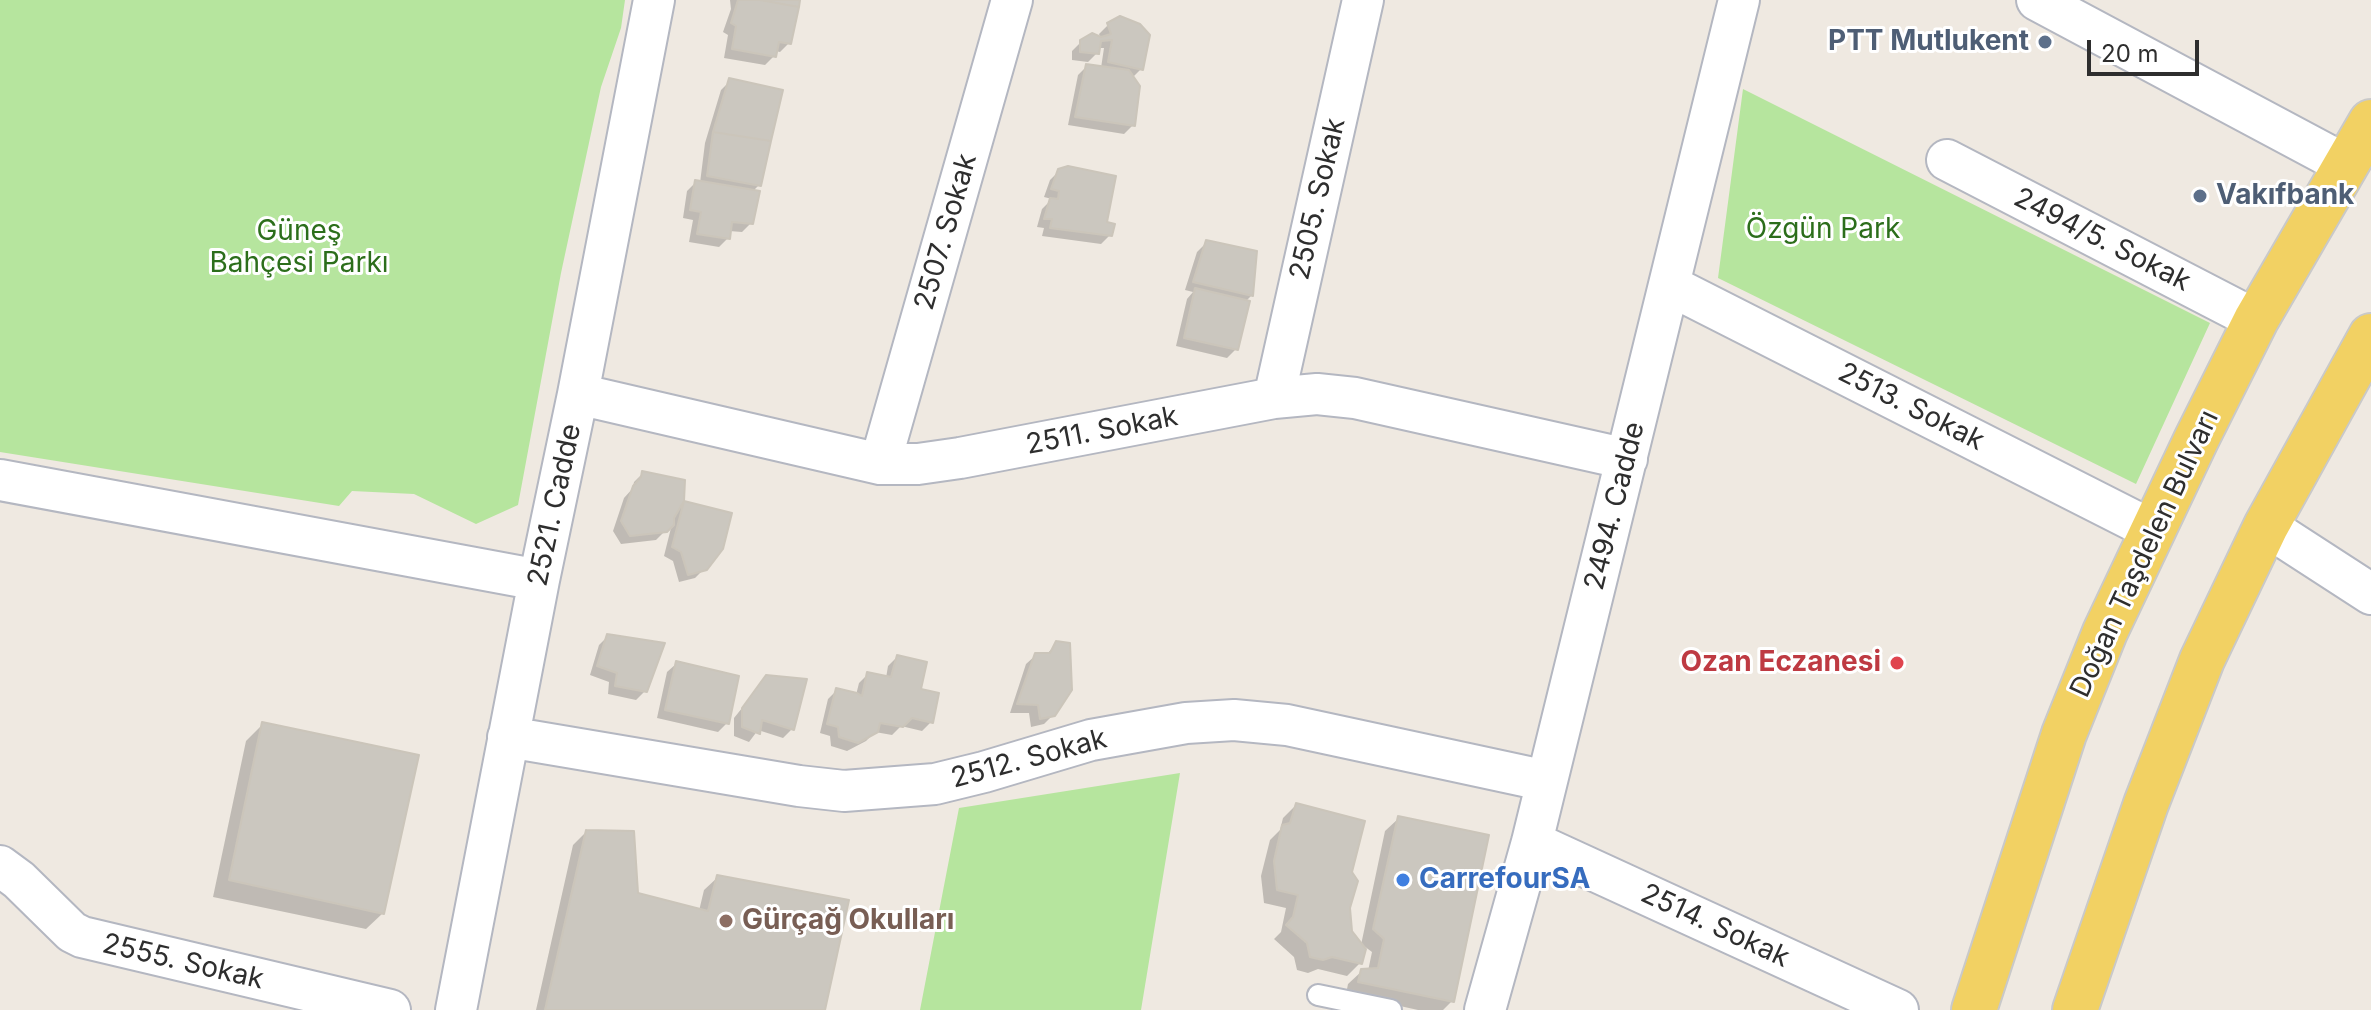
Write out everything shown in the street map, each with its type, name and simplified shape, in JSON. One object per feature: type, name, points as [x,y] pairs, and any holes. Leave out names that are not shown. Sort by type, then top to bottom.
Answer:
[{"type":"main road","name":"Doğan Taşdelen Bulvarı","points":[[1974,1010],[2064,734],[2105,632],[2256,320],[2371,122]]},
{"type":"main road","points":[[2075,1010],[2146,804],[2196,675],[2266,526],[2371,336]]},
{"type":"street","name":"2521. Cadde","points":[[456,1010],[654,0]]},
{"type":"street","name":"2507. Sokak","points":[[880,464],[1012,0]]},
{"type":"street","name":"2505. Sokak","points":[[1274,398],[1363,0]]},
{"type":"street","name":"2494. Cadde","points":[[1485,1010],[1532,842],[1739,0]]},
{"type":"street","points":[[2037,0],[2346,165]]},
{"type":"street","name":"2494/5. Sokak","points":[[1947,160],[2256,320]]},
{"type":"street","name":"2513. Sokak","points":[[1669,285],[2152,530]]},
{"type":"street","name":"2511. Sokak","points":[[578,394],[880,464],[918,464],[960,458],[1274,398],[1317,394],[1355,398],[1627,459]]},
{"type":"street","points":[[0,480],[539,580]]},
{"type":"street","points":[[2266,526],[2371,594]]},
{"type":"street","name":"2512. Sokak","points":[[508,737],[844,791],[935,784],[1091,740],[1186,723],[1234,720],[1287,725],[1547,781]]},
{"type":"street","name":"2514. Sokak","points":[[1532,842],[1898,1010]]},
{"type":"street","name":"2555. Sokak","points":[[0,866],[19,880],[72,932],[82,937],[390,1010]]},
{"type":"lane","points":[[1318,995],[1391,1010]]},
{"type":"green space","name":"Güneş Bahçesi Parkı","points":[[0,0],[625,0],[621,28],[601,87],[561,273],[518,505],[476,524],[414,494],[352,491],[339,506],[0,452]]},
{"type":"green space","name":"Özgün Park","points":[[1743,89],[2210,323],[2136,484],[1718,278]]},
{"type":"green space","points":[[1180,773],[1141,1010],[920,1010],[959,808]]},
{"type":"building","points":[[738,0],[760,0],[799,7],[791,44],[779,42],[776,57],[732,49],[736,26],[731,23]]},
{"type":"building","points":[[760,0],[800,0],[799,7]]},
{"type":"building","points":[[1120,16],[1140,24],[1150,35],[1143,70],[1108,62],[1112,40],[1101,41],[1099,54],[1080,52],[1080,40],[1092,33],[1101,37],[1111,34],[1107,23]]},
{"type":"building","points":[[1086,64],[1129,70],[1140,86],[1135,126],[1075,117]]},
{"type":"building","points":[[729,78],[783,90],[771,141],[713,132]]},
{"type":"building","points":[[713,132],[771,141],[761,186],[707,176]]},
{"type":"building","points":[[1068,166],[1116,176],[1107,222],[1115,224],[1112,236],[1050,228],[1052,219],[1044,219],[1050,198],[1058,199],[1059,191],[1051,189],[1058,169]]},
{"type":"building","points":[[695,180],[760,191],[753,224],[732,222],[730,239],[697,234],[701,212],[690,210]]},
{"type":"building","points":[[1206,240],[1257,251],[1253,296],[1193,282]]},
{"type":"building","points":[[1195,288],[1250,301],[1238,350],[1184,338]]},
{"type":"building","points":[[642,471],[685,480],[684,501],[674,518],[674,525],[667,532],[630,536],[621,521],[633,486]]},
{"type":"building","points":[[684,501],[732,513],[723,549],[707,570],[688,575],[681,552],[672,547]]},
{"type":"building","points":[[607,634],[665,643],[647,692],[615,686],[617,673],[597,666]]},
{"type":"building","points":[[1056,641],[1070,643],[1072,690],[1055,716],[1040,719],[1038,705],[1017,704],[1035,653],[1050,653]]},
{"type":"building","points":[[897,655],[927,662],[921,689],[939,693],[933,723],[912,718],[903,727],[880,723],[878,732],[858,743],[839,737],[838,727],[827,724],[836,688],[862,696],[867,672],[891,677]]},
{"type":"building","points":[[676,661],[739,676],[729,724],[665,710]]},
{"type":"building","points":[[766,675],[807,679],[794,730],[762,720],[760,734],[742,727],[742,708]]},
{"type":"building","points":[[262,722],[419,755],[384,914],[229,880]]},
{"type":"building","points":[[1296,803],[1365,821],[1352,872],[1358,881],[1350,908],[1352,931],[1366,949],[1362,964],[1332,957],[1323,960],[1310,957],[1307,943],[1286,925],[1293,917],[1298,895],[1277,890],[1274,861],[1282,825],[1290,823]]},
{"type":"building","points":[[1398,816],[1489,835],[1454,1002],[1358,982],[1361,969],[1378,968],[1384,939],[1373,929]]},
{"type":"building","name":"Gürçağ Okulları","points":[[586,830],[634,831],[638,893],[708,911],[717,875],[849,900],[825,1010],[545,1010]]},
{"type":"place","name":"PTT Mutlukent","points":[[2045,42]]},
{"type":"place","name":"Vakıfbank","points":[[2200,196]]},
{"type":"place","name":"Ozan Eczanesi","points":[[1897,663]]},
{"type":"place","name":"CarrefourSA","points":[[1403,880]]},
{"type":"place","name":"Gürçağ Okulları","points":[[726,921]]}]
